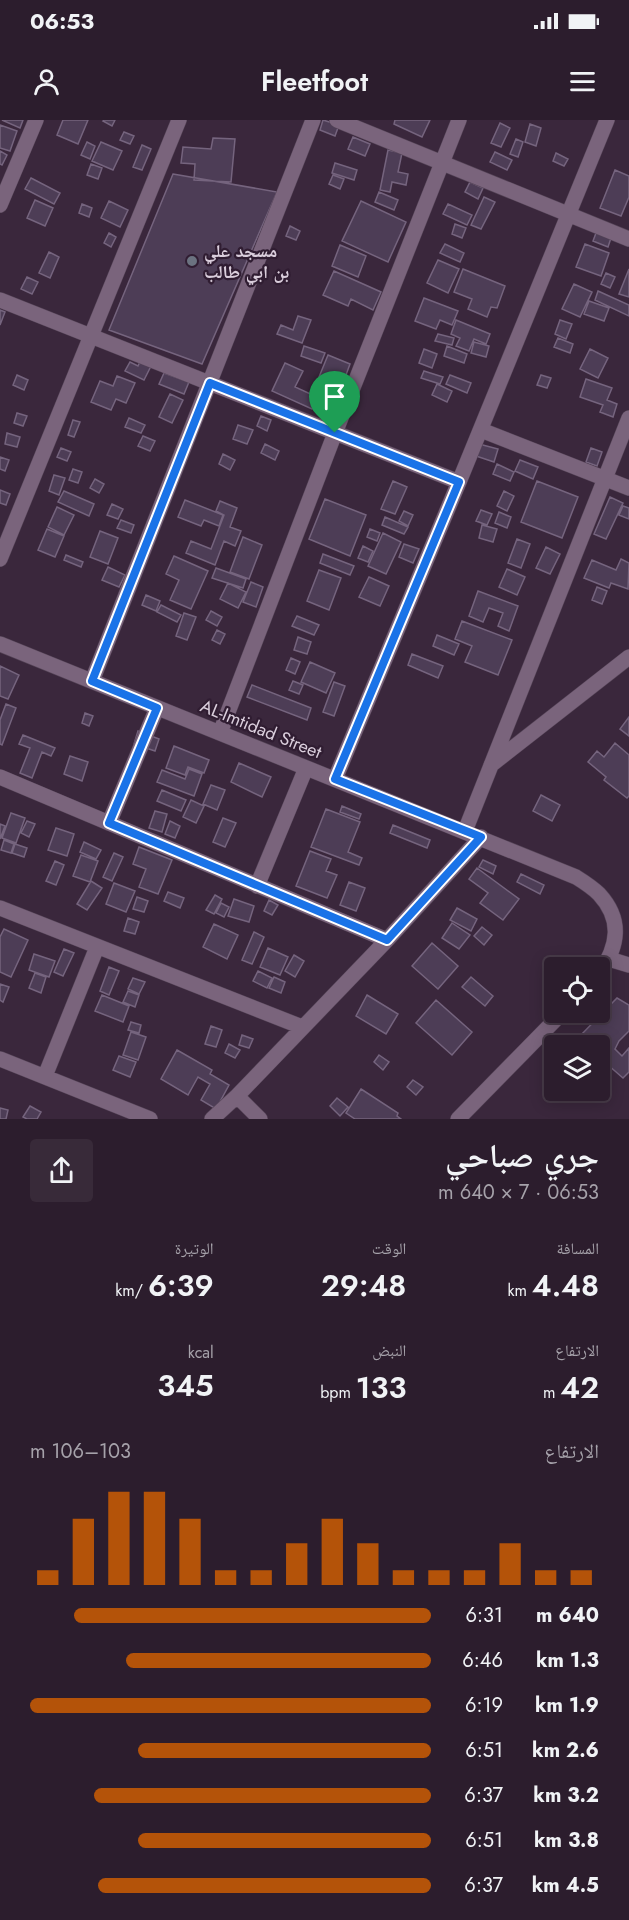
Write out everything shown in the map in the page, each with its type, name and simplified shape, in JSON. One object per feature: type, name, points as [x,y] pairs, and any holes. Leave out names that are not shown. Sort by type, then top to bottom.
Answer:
[{"type":"street","points":[[0,205],[36,120]]},
{"type":"street","points":[[0,560],[179,120]]},
{"type":"street","points":[[92,681],[313,120]]},
{"type":"street","points":[[337,120],[629,239]]},
{"type":"street","points":[[220,733],[335,433],[459,120]]},
{"type":"street","points":[[335,779],[481,430],[607,120]]},
{"type":"street","points":[[0,300],[459,482]]},
{"type":"street","points":[[465,831],[629,418]]},
{"type":"street","points":[[481,430],[629,488]]},
{"type":"street","name":"AL-Imtidad Street","points":[[0,644],[576,877],[599,895],[612,913],[616,931]]},
{"type":"street","points":[[491,765],[629,657]]},
{"type":"street","points":[[109,823],[157,708]]},
{"type":"street","points":[[257,886],[306,768]]},
{"type":"street","points":[[0,777],[387,940]]},
{"type":"street","points":[[212,1119],[387,940],[481,837]]},
{"type":"street","points":[[0,908],[302,1027]]},
{"type":"street","points":[[610,957],[615,946],[616,931],[629,920]]},
{"type":"street","points":[[45,1076],[97,946]]},
{"type":"street","points":[[610,959],[629,965]]},
{"type":"street","points":[[458,1119],[553,1023]]},
{"type":"street","points":[[0,1059],[150,1119]]},
{"type":"street","points":[[237,1096],[260,1119]]},
{"type":"building","points":[[2,120],[23,120],[20,128]]},
{"type":"building","points":[[63,120],[88,120],[78,144],[57,135]]},
{"type":"building","points":[[104,120],[115,120],[112,126]]},
{"type":"building","points":[[323,120],[339,125],[335,136],[320,130]]},
{"type":"building","points":[[395,120],[430,120],[422,137],[394,124]]},
{"type":"building","points":[[500,123],[510,128],[501,147],[491,143]]},
{"type":"building","points":[[530,124],[541,128],[536,146],[525,142]]},
{"type":"building","points":[[0,125],[17,131],[10,151],[0,148]]},
{"type":"building","points":[[124,132],[134,136],[130,144],[120,140]]},
{"type":"building","points":[[353,137],[370,144],[365,156],[348,149]]},
{"type":"building","points":[[213,138],[235,139],[231,182],[194,180],[195,164],[181,163],[183,147],[211,149]]},
{"type":"building","points":[[516,139],[523,142],[518,157],[510,154]]},
{"type":"building","points":[[87,142],[95,146],[90,159],[81,155]]},
{"type":"building","points":[[101,142],[122,151],[113,170],[92,161]]},
{"type":"building","points":[[142,145],[151,149],[142,170],[133,167]]},
{"type":"building","points":[[388,150],[402,153],[398,172],[408,174],[406,185],[392,182],[390,192],[380,190]]},
{"type":"building","points":[[0,151],[7,155],[2,165],[0,164]]},
{"type":"building","points":[[495,152],[512,160],[507,170],[490,162]]},
{"type":"building","points":[[556,153],[568,159],[564,166],[553,161]]},
{"type":"building","points":[[335,163],[357,170],[354,180],[332,173]]},
{"type":"building","points":[[91,164],[102,168],[98,179],[87,175]]},
{"type":"building","points":[[615,170],[629,176],[629,197],[621,216],[600,208]]},
{"type":"building","name":"مسجد علي بن ابي طالب","points":[[173,174],[277,192],[202,364],[109,330]]},
{"type":"building","points":[[333,175],[344,179],[340,189],[329,184]]},
{"type":"building","points":[[31,178],[60,193],[54,204],[25,189]]},
{"type":"building","points":[[470,182],[483,188],[478,199],[465,192]]},
{"type":"building","points":[[379,192],[398,200],[394,210],[375,202]]},
{"type":"building","points":[[484,197],[495,202],[481,229],[471,225]]},
{"type":"building","points":[[35,200],[53,208],[45,226],[27,218]]},
{"type":"building","points":[[109,201],[128,210],[120,227],[101,218]]},
{"type":"building","points":[[361,201],[406,222],[388,262],[342,241]]},
{"type":"building","points":[[82,204],[92,208],[89,217],[79,213]]},
{"type":"building","points":[[448,204],[472,215],[467,225],[443,214]]},
{"type":"building","points":[[455,224],[466,228],[462,238],[452,234]]},
{"type":"building","points":[[290,226],[300,231],[296,240],[286,236]]},
{"type":"building","points":[[109,233],[116,237],[111,247],[104,243]]},
{"type":"building","points":[[596,233],[611,238],[608,247],[593,241]]},
{"type":"building","points":[[445,244],[464,253],[460,262],[440,253]]},
{"type":"building","points":[[585,244],[609,253],[601,276],[576,267]]},
{"type":"building","points":[[340,245],[366,256],[358,277],[332,266]]},
{"type":"building","points":[[49,252],[59,257],[50,278],[39,273]]},
{"type":"building","points":[[438,260],[459,269],[448,293],[427,283]]},
{"type":"building","points":[[463,269],[505,286],[497,308],[491,307],[487,317],[468,309],[472,299],[454,292]]},
{"type":"building","points":[[629,269],[629,297],[619,294]]},
{"type":"building","points":[[334,271],[381,292],[373,310],[351,299],[348,306],[323,295]]},
{"type":"building","points":[[606,273],[615,277],[610,288],[601,284]]},
{"type":"building","points":[[27,277],[38,282],[32,294],[21,289]]},
{"type":"building","points":[[574,284],[592,292],[580,317],[562,309]]},
{"type":"building","points":[[598,291],[629,305],[629,316],[595,300]]},
{"type":"building","points":[[424,298],[458,311],[452,325],[440,320],[436,329],[415,321]]},
{"type":"building","points":[[589,301],[609,308],[604,321],[584,314]]},
{"type":"building","points":[[0,310],[5,312],[0,325]]},
{"type":"building","points":[[298,316],[311,320],[302,343],[277,334],[281,325],[293,330]]},
{"type":"building","points":[[456,320],[490,334],[486,344],[474,339],[469,351],[456,346],[460,338],[451,334]]},
{"type":"building","points":[[560,320],[572,324],[566,339],[555,334]]},
{"type":"building","points":[[438,334],[454,338],[452,345],[435,341]]},
{"type":"building","points":[[558,338],[573,344],[570,353],[554,347]]},
{"type":"building","points":[[474,342],[489,346],[486,357],[471,353]]},
{"type":"building","points":[[304,346],[325,353],[321,363],[301,356]]},
{"type":"building","points":[[447,346],[467,354],[464,363],[444,356]]},
{"type":"building","points":[[424,349],[437,354],[432,368],[419,363]]},
{"type":"building","points":[[590,349],[608,358],[598,378],[580,369]]},
{"type":"building","points":[[328,355],[350,364],[342,386],[319,377]]},
{"type":"building","points":[[142,357],[153,362],[144,380],[125,371],[130,362],[138,366]]},
{"type":"building","points":[[285,363],[303,371],[295,387],[317,397],[312,409],[272,391]]},
{"type":"building","points":[[424,371],[443,377],[440,384],[421,378]]},
{"type":"building","points":[[164,373],[189,382],[184,394],[159,384]]},
{"type":"building","points":[[17,375],[28,380],[24,390],[13,385]]},
{"type":"building","points":[[450,375],[471,383],[467,393],[446,384]]},
{"type":"building","points":[[541,375],[551,378],[547,388],[537,385]]},
{"type":"building","points":[[117,376],[135,383],[126,403],[116,399],[111,410],[91,402],[100,381],[113,386]]},
{"type":"building","points":[[586,379],[612,388],[607,400],[617,404],[613,417],[600,412],[603,405],[580,397]]},
{"type":"building","points":[[437,384],[452,391],[447,402],[432,395]]},
{"type":"building","points":[[170,394],[183,400],[172,423],[159,417]]},
{"type":"building","points":[[17,413],[27,416],[23,426],[14,423]]},
{"type":"building","points":[[261,416],[271,420],[267,431],[257,426]]},
{"type":"building","points":[[129,418],[145,425],[141,433],[125,427]]},
{"type":"building","points":[[73,420],[80,422],[74,437],[68,435]]},
{"type":"building","points":[[238,425],[253,430],[247,444],[233,439]]},
{"type":"building","points":[[7,433],[20,437],[17,447],[5,444]]},
{"type":"building","points":[[143,436],[155,441],[150,451],[138,446]]},
{"type":"building","points":[[265,444],[279,451],[275,460],[261,453]]},
{"type":"building","points":[[479,444],[498,449],[494,462],[476,456]]},
{"type":"building","points":[[61,448],[71,452],[67,461],[57,457]]},
{"type":"building","points":[[591,448],[602,452],[597,466],[586,462]]},
{"type":"building","points":[[223,454],[235,460],[230,470],[219,464]]},
{"type":"building","points":[[0,457],[9,460],[5,471],[0,469]]},
{"type":"building","points":[[520,460],[538,467],[533,479],[515,471]]},
{"type":"building","points":[[497,464],[514,472],[510,481],[493,474]]},
{"type":"building","points":[[73,469],[82,472],[78,483],[69,480]]},
{"type":"building","points":[[54,475],[65,478],[59,495],[49,491]]},
{"type":"building","points":[[95,479],[104,484],[99,493],[90,488]]},
{"type":"building","points":[[393,481],[407,487],[395,514],[381,509]]},
{"type":"building","points":[[537,481],[578,497],[562,538],[521,522]]},
{"type":"building","points":[[0,490],[10,494],[6,505],[0,503]]},
{"type":"building","points":[[64,491],[94,504],[89,516],[58,502]]},
{"type":"building","points":[[504,491],[514,496],[507,511],[497,506]]},
{"type":"building","points":[[610,497],[623,503],[606,539],[594,534]]},
{"type":"building","points":[[325,499],[366,515],[350,556],[309,539]]},
{"type":"building","points":[[185,500],[223,515],[219,526],[204,520],[201,526],[178,517]]},
{"type":"building","points":[[220,501],[237,508],[230,527],[241,531],[235,546],[224,541],[215,565],[186,553],[191,541],[211,549],[224,515],[216,511]]},
{"type":"building","points":[[112,504],[123,509],[118,519],[107,515]]},
{"type":"building","points":[[623,506],[629,508],[629,519],[619,515]]},
{"type":"building","points":[[57,507],[74,515],[64,535],[48,527]]},
{"type":"building","points":[[481,510],[492,514],[487,525],[476,521]]},
{"type":"building","points":[[404,511],[413,515],[408,526],[399,521]]},
{"type":"building","points":[[499,512],[511,517],[507,528],[495,523]]},
{"type":"building","points":[[385,517],[408,527],[404,534],[382,525]]},
{"type":"building","points":[[121,520],[134,525],[131,533],[117,528]]},
{"type":"building","points":[[482,525],[497,529],[493,542],[479,538]]},
{"type":"building","points":[[47,529],[64,536],[55,557],[38,550]]},
{"type":"building","points":[[370,529],[380,533],[377,541],[367,537]]},
{"type":"building","points":[[100,531],[118,538],[108,564],[90,557]]},
{"type":"building","points":[[383,533],[401,542],[386,574],[368,566]]},
{"type":"building","points":[[243,537],[262,545],[249,579],[230,572]]},
{"type":"building","points":[[517,539],[530,544],[521,568],[508,563]]},
{"type":"building","points":[[404,544],[419,549],[413,563],[399,557]]},
{"type":"building","points":[[363,546],[373,551],[368,562],[358,558]]},
{"type":"building","points":[[546,547],[560,554],[550,574],[536,568]]},
{"type":"building","points":[[323,554],[354,566],[350,575],[320,563]]},
{"type":"building","points":[[66,555],[83,562],[81,567],[64,560]]},
{"type":"building","points":[[174,556],[208,571],[191,609],[170,600],[179,580],[166,574]]},
{"type":"building","points":[[621,559],[629,563],[628,589],[611,583],[609,588],[584,578],[592,560],[616,570]]},
{"type":"building","points":[[108,567],[125,575],[119,587],[102,580]]},
{"type":"building","points":[[216,568],[246,579],[243,588],[212,578]]},
{"type":"building","points":[[507,569],[525,577],[517,595],[499,587]]},
{"type":"building","points":[[319,570],[341,578],[329,610],[307,601]]},
{"type":"building","points":[[369,577],[389,586],[380,606],[359,597]]},
{"type":"building","points":[[251,582],[263,587],[256,607],[243,602]]},
{"type":"building","points":[[228,583],[246,592],[238,608],[220,599]]},
{"type":"building","points":[[597,587],[607,591],[602,604],[592,600]]},
{"type":"building","points":[[478,591],[518,606],[509,631],[498,626],[503,613],[489,608],[483,622],[469,616]]},
{"type":"building","points":[[146,595],[160,601],[156,611],[142,605]]},
{"type":"building","points":[[161,605],[181,615],[177,622],[157,612]]},
{"type":"building","points":[[211,611],[222,617],[217,626],[206,620]]},
{"type":"building","points":[[184,613],[196,617],[187,640],[176,636]]},
{"type":"building","points":[[297,616],[319,625],[314,635],[292,626]]},
{"type":"building","points":[[462,621],[512,640],[498,675],[465,662],[472,646],[455,639]]},
{"type":"building","points":[[217,630],[225,634],[220,644],[212,640]]},
{"type":"building","points":[[437,635],[459,644],[454,655],[433,646]]},
{"type":"building","points":[[298,637],[311,642],[307,654],[294,650]]},
{"type":"building","points":[[412,654],[443,666],[438,678],[408,665]]},
{"type":"building","points":[[291,658],[300,662],[295,674],[286,670]]},
{"type":"building","points":[[310,662],[335,673],[326,693],[301,682]]},
{"type":"building","points":[[0,666],[19,675],[8,699],[0,696]]},
{"type":"building","points":[[293,681],[303,685],[299,694],[289,690]]},
{"type":"building","points":[[334,682],[345,686],[334,716],[323,712]]},
{"type":"building","points":[[252,685],[311,708],[307,720],[247,697]]},
{"type":"building","points":[[6,704],[16,708],[2,745],[0,744],[0,720]]},
{"type":"building","points":[[85,713],[93,716],[89,726],[82,723]]},
{"type":"building","points":[[629,717],[629,736],[620,729]]},
{"type":"building","points":[[138,731],[159,739],[155,751],[134,744]]},
{"type":"building","points":[[23,735],[55,748],[51,756],[42,752],[32,778],[20,773],[30,748],[19,744]]},
{"type":"building","points":[[615,743],[629,755],[629,796],[627,798],[604,780],[606,777],[588,762],[597,751],[604,757]]},
{"type":"building","points":[[174,746],[209,760],[204,773],[188,767],[185,775],[166,768]]},
{"type":"building","points":[[70,756],[88,762],[82,781],[64,774]]},
{"type":"building","points":[[239,763],[271,777],[262,797],[231,782]]},
{"type":"building","points":[[189,769],[202,774],[194,796],[157,782],[162,770],[185,779]]},
{"type":"building","points":[[211,785],[225,790],[217,810],[203,804]]},
{"type":"building","points":[[162,790],[186,800],[181,811],[157,801]]},
{"type":"building","points":[[541,795],[560,805],[552,821],[533,811]]},
{"type":"building","points":[[191,800],[204,806],[196,823],[183,817]]},
{"type":"building","points":[[342,806],[361,814],[359,819],[340,812]]},
{"type":"building","points":[[326,809],[360,822],[348,852],[362,858],[359,865],[311,847]]},
{"type":"building","points":[[155,811],[167,814],[162,832],[149,828]]},
{"type":"building","points":[[11,813],[25,818],[16,843],[2,838]]},
{"type":"building","points":[[223,818],[236,823],[225,847],[213,842]]},
{"type":"building","points":[[27,821],[35,824],[29,837],[21,833]]},
{"type":"building","points":[[170,821],[180,826],[175,838],[165,834]]},
{"type":"building","points":[[0,824],[5,826],[0,839]]},
{"type":"building","points":[[393,825],[430,840],[427,848],[390,833]]},
{"type":"building","points":[[56,828],[74,834],[67,856],[48,850]]},
{"type":"building","points":[[4,840],[14,844],[11,853],[1,850]]},
{"type":"building","points":[[84,842],[101,850],[96,859],[80,852]]},
{"type":"building","points":[[15,844],[27,848],[24,857],[12,853]]},
{"type":"building","points":[[139,847],[172,860],[158,894],[139,887],[146,869],[133,864]]},
{"type":"building","points":[[310,851],[331,859],[326,871],[337,875],[327,898],[296,886]]},
{"type":"building","points":[[114,853],[123,857],[112,881],[103,877]]},
{"type":"building","points":[[81,855],[98,861],[90,882],[73,876]]},
{"type":"building","points":[[483,860],[496,866],[493,874],[479,867]]},
{"type":"building","points":[[55,861],[64,865],[56,885],[46,881]]},
{"type":"building","points":[[477,868],[519,899],[503,920],[480,903],[488,893],[469,879]]},
{"type":"building","points":[[521,874],[544,885],[540,894],[517,882]]},
{"type":"building","points":[[91,881],[102,888],[87,910],[77,904]]},
{"type":"building","points":[[349,882],[365,888],[356,911],[340,905]]},
{"type":"building","points":[[114,883],[135,891],[126,912],[106,904]]},
{"type":"building","points":[[168,892],[184,898],[180,908],[164,901]]},
{"type":"building","points":[[215,895],[222,899],[214,914],[206,910]]},
{"type":"building","points":[[137,897],[148,901],[144,912],[133,909]]},
{"type":"building","points":[[234,899],[254,906],[249,922],[228,916]]},
{"type":"building","points":[[269,900],[278,905],[272,915],[264,911]]},
{"type":"building","points":[[221,903],[229,907],[224,917],[216,913]]},
{"type":"building","points":[[457,908],[477,919],[471,931],[450,920]]},
{"type":"building","points":[[128,918],[139,922],[135,934],[124,931]]},
{"type":"building","points":[[452,923],[470,935],[459,949],[442,938]]},
{"type":"building","points":[[214,924],[238,935],[227,959],[203,947]]},
{"type":"building","points":[[482,927],[492,935],[484,945],[474,936]]},
{"type":"building","points":[[4,929],[28,940],[11,977],[0,972],[0,937]]},
{"type":"building","points":[[254,932],[264,937],[252,964],[242,960]]},
{"type":"building","points":[[432,943],[458,966],[438,989],[412,966]]},
{"type":"building","points":[[268,948],[288,957],[280,975],[260,967]]},
{"type":"building","points":[[64,949],[74,953],[63,976],[54,972]]},
{"type":"building","points":[[34,954],[55,961],[49,977],[29,970]]},
{"type":"building","points":[[294,955],[304,961],[295,977],[285,971]]},
{"type":"building","points":[[109,967],[119,971],[109,995],[100,991]]},
{"type":"building","points":[[258,971],[272,978],[267,988],[253,981]]},
{"type":"building","points":[[35,973],[46,977],[41,993],[29,988]]},
{"type":"building","points":[[274,977],[285,982],[281,993],[269,988]]},
{"type":"building","points":[[471,977],[493,996],[485,1006],[462,987]]},
{"type":"building","points":[[133,978],[145,982],[139,994],[128,989]]},
{"type":"building","points":[[0,984],[9,987],[3,1002],[0,1000]]},
{"type":"building","points":[[128,991],[139,995],[135,1007],[123,1002]]},
{"type":"building","points":[[102,995],[129,1006],[123,1022],[95,1011]]},
{"type":"building","points":[[367,995],[398,1014],[386,1034],[356,1016]]},
{"type":"building","points":[[617,998],[629,1005],[629,1031],[615,1049],[622,1056],[629,1048],[629,1072],[623,1078],[610,1067],[610,1035],[581,1035],[593,1023],[610,1023],[610,1005]]},
{"type":"building","points":[[436,1000],[472,1032],[452,1055],[416,1023]]},
{"type":"building","points":[[131,1022],[141,1025],[139,1033],[128,1030]]},
{"type":"building","points":[[211,1026],[222,1030],[216,1047],[205,1044]]},
{"type":"building","points":[[131,1032],[146,1037],[138,1060],[123,1055]]},
{"type":"building","points":[[242,1035],[253,1039],[249,1048],[239,1045]]},
{"type":"building","points":[[229,1044],[240,1050],[235,1058],[225,1053]]},
{"type":"building","points":[[177,1050],[212,1070],[210,1074],[229,1085],[216,1109],[201,1100],[210,1084],[198,1077],[188,1095],[161,1079]]},
{"type":"building","points":[[379,1055],[389,1062],[383,1070],[374,1062]]},
{"type":"building","points":[[119,1056],[136,1062],[130,1077],[113,1070]]},
{"type":"building","points":[[413,1080],[423,1087],[416,1095],[407,1087]]},
{"type":"building","points":[[361,1089],[398,1113],[397,1116],[401,1119],[355,1119],[346,1113]]},
{"type":"building","points":[[337,1098],[348,1107],[340,1116],[330,1106]]},
{"type":"building","points":[[30,1106],[41,1112],[37,1119],[23,1117]]},
{"type":"building","points":[[0,1108],[8,1110],[6,1119],[0,1119]]},
{"type":"place","name":"مسجد علي بن ابي طالب","points":[[192,261]]},
{"type":"route","points":[[210,383],[335,433],[459,482],[335,779],[481,837],[387,940],[109,823],[157,708],[92,681],[210,383]]}]
